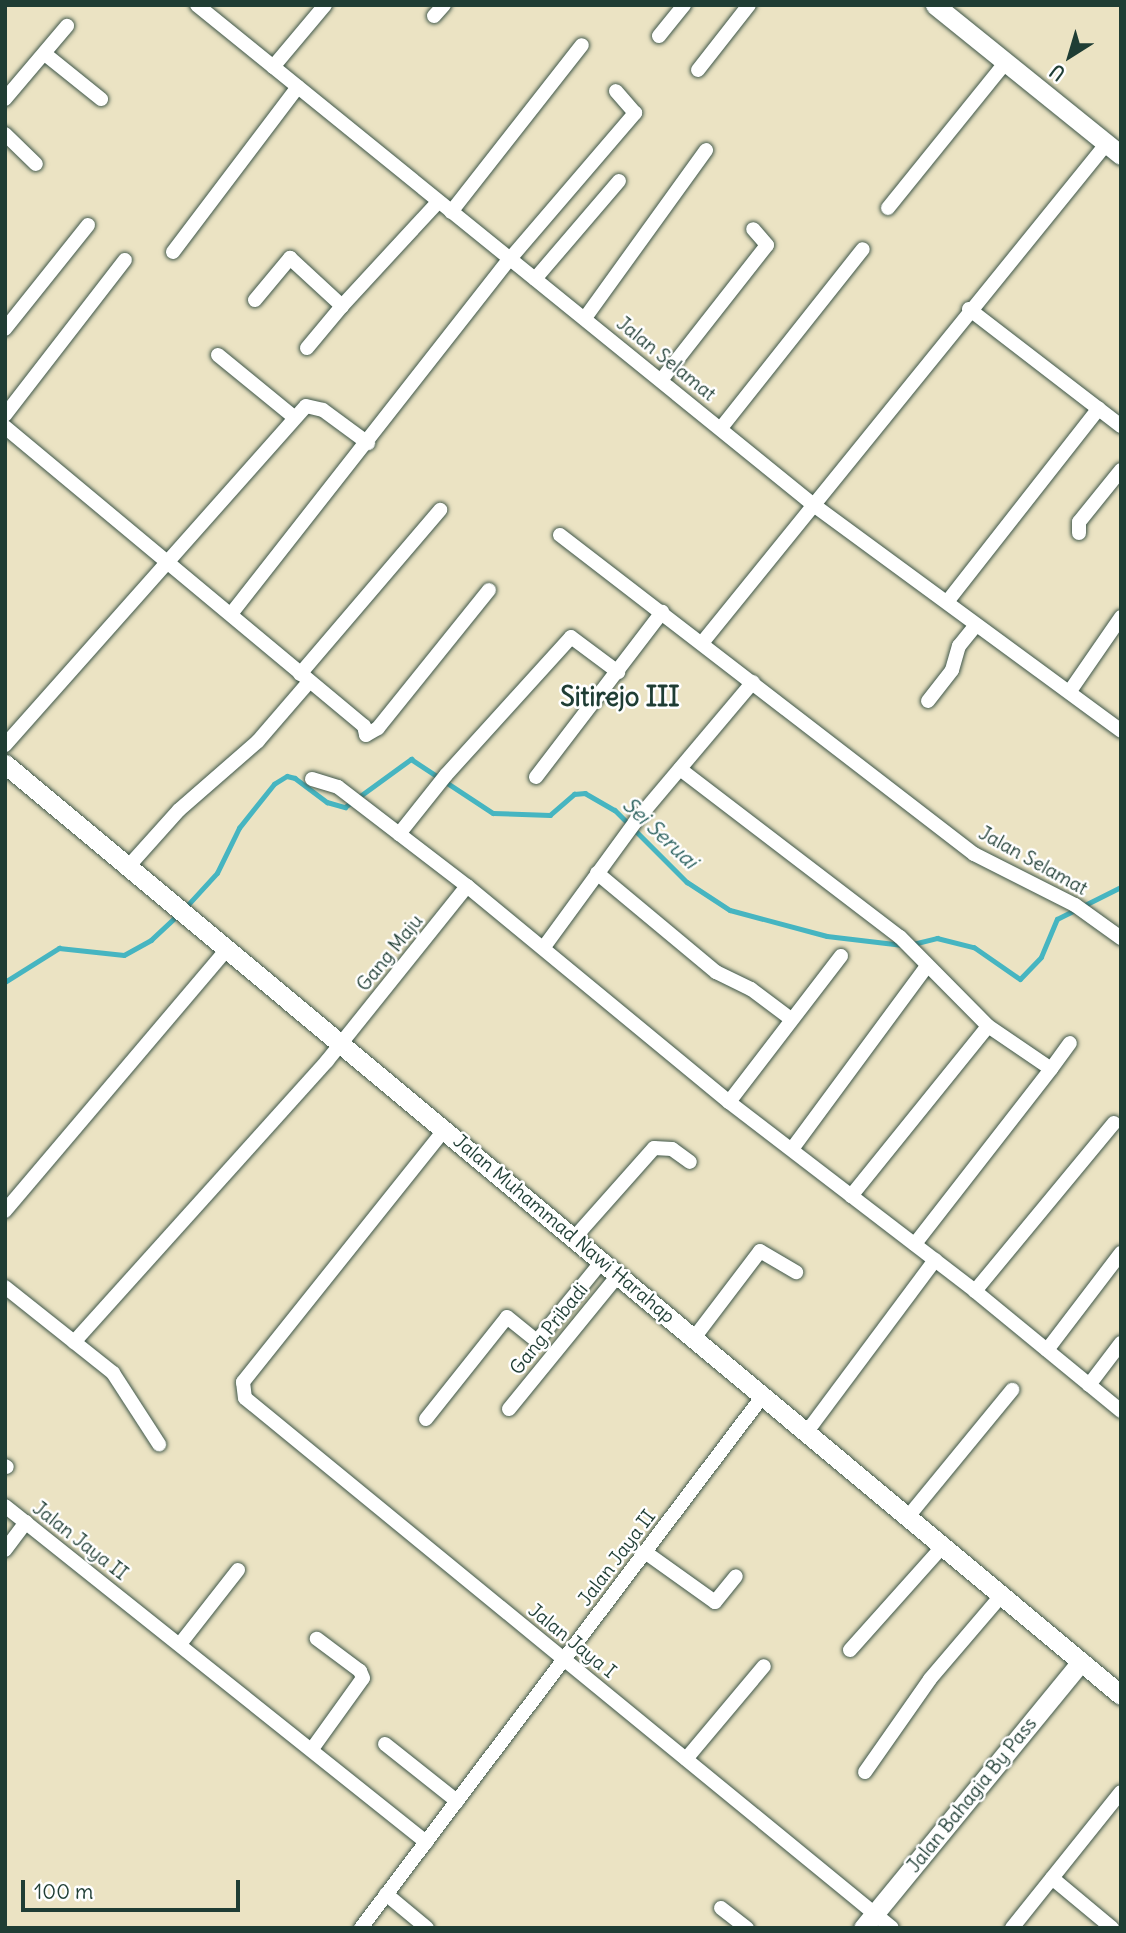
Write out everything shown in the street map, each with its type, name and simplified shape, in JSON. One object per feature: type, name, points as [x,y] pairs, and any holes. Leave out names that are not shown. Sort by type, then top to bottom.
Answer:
[{"type":"main road","points":[[935,5],[1114,149]]},
{"type":"main road","name":"Jalan Muhammad Nawi Harahap","points":[[5,764],[187,919],[341,1042],[1121,1695]]},
{"type":"main road","name":"Jalan Bahagia By Pass","points":[[869,1920],[1081,1662]]},
{"type":"street","name":"Jalan Selamat","points":[[197,5],[509,260],[662,379],[811,503],[1121,731]]},
{"type":"street","points":[[274,67],[325,5]]},
{"type":"street","points":[[659,36],[684,5]]},
{"type":"street","points":[[698,71],[749,5]]},
{"type":"street","points":[[5,99],[67,26]]},
{"type":"street","points":[[451,212],[582,45]]},
{"type":"street","points":[[45,54],[101,99]]},
{"type":"street","points":[[888,208],[1005,63]]},
{"type":"street","points":[[173,252],[298,87]]},
{"type":"street","points":[[231,614],[369,443],[509,260],[635,113],[616,91]]},
{"type":"street","points":[[5,134],[36,164]]},
{"type":"street","points":[[702,643],[811,503],[969,309],[1114,149]]},
{"type":"street","points":[[585,318],[706,150]]},
{"type":"street","points":[[535,279],[619,181]]},
{"type":"street","points":[[307,348],[438,202]]},
{"type":"street","points":[[5,329],[88,225]]},
{"type":"street","points":[[662,379],[767,245],[753,229]]},
{"type":"street","points":[[721,428],[863,249]]},
{"type":"street","points":[[255,300],[290,258],[342,306]]},
{"type":"street","points":[[5,415],[125,260]]},
{"type":"street","points":[[969,309],[1121,426]]},
{"type":"street","points":[[218,355],[295,418]]},
{"type":"street","points":[[5,745],[295,418],[312,405],[369,443]]},
{"type":"street","points":[[947,602],[1099,408]]},
{"type":"street","points":[[5,427],[365,726],[366,735],[371,735],[489,590]]},
{"type":"street","points":[[1079,533],[1079,522],[1121,470]]},
{"type":"street","points":[[127,868],[178,810],[258,741],[304,678],[440,510]]},
{"type":"street","name":"Jalan Selamat","points":[[561,536],[974,854],[1081,909],[1121,938]]},
{"type":"street","points":[[536,776],[662,612]]},
{"type":"street","points":[[1070,691],[1121,617]]},
{"type":"street","points":[[928,701],[952,670],[959,646],[976,625]]},
{"type":"street","points":[[400,834],[442,780],[571,637],[618,672]]},
{"type":"street","points":[[544,947],[631,826],[753,682]]},
{"type":"street","points":[[680,769],[900,937],[988,1026],[1051,1069]]},
{"type":"street","points":[[312,779],[335,785],[400,834],[544,947],[729,1102],[936,1260],[1121,1410]]},
{"type":"street","points":[[597,873],[716,972],[751,989],[791,1019]]},
{"type":"street","name":"Gang Maju","points":[[74,1342],[341,1042],[467,887]]},
{"type":"street","points":[[5,1211],[226,950]]},
{"type":"street","points":[[729,1102],[841,956]]},
{"type":"street","points":[[792,1149],[927,966]]},
{"type":"street","points":[[851,1196],[988,1026]]},
{"type":"street","points":[[915,1244],[1070,1043]]},
{"type":"street","points":[[975,1291],[1114,1123]]},
{"type":"street","name":"Jalan Jaya I","points":[[445,1129],[243,1382],[245,1398],[686,1759],[869,1920],[892,1928]]},
{"type":"street","points":[[575,1237],[654,1148],[673,1149],[690,1162]]},
{"type":"street","points":[[694,1338],[760,1251],[796,1272]]},
{"type":"street","points":[[1047,1350],[1121,1253]]},
{"type":"street","points":[[426,1419],[507,1317],[537,1341],[603,1260]]},
{"type":"street","points":[[806,1433],[936,1260]]},
{"type":"street","name":"Gang Pribadi","points":[[509,1409],[619,1274]]},
{"type":"street","points":[[5,1287],[113,1373],[159,1444]]},
{"type":"street","points":[[1089,1385],[1121,1343]]},
{"type":"street","points":[[907,1518],[1012,1390]]},
{"type":"street","name":"Jalan Jaya II","points":[[361,1928],[762,1397]]},
{"type":"street","name":"Jalan Jaya II","points":[[5,1506],[426,1842]]},
{"type":"street","points":[[5,1550],[26,1522]]},
{"type":"street","points":[[850,1650],[942,1547]]},
{"type":"street","points":[[645,1552],[715,1602],[736,1576]]},
{"type":"street","points":[[180,1644],[238,1570]]},
{"type":"street","points":[[865,1772],[930,1679],[1001,1596]]},
{"type":"street","points":[[312,1749],[363,1678],[360,1671],[317,1639]]},
{"type":"street","points":[[686,1759],[764,1666]]},
{"type":"street","points":[[385,1744],[457,1801]]},
{"type":"street","points":[[1012,1928],[1121,1792]]},
{"type":"street","points":[[1052,1878],[1112,1928]]},
{"type":"street","points":[[386,1894],[427,1928]]},
{"type":"street","points":[[721,1908],[747,1928]]},
{"type":"waterway","name":"Sei Seruai","points":[[185,908],[217,873],[239,828],[274,784],[287,776],[295,778],[327,802],[345,807],[411,759],[493,813],[550,815],[574,794],[585,793],[615,810],[687,882],[730,910],[827,936],[904,945]]},
{"type":"waterway","name":"Sei Seruai","points":[[913,944],[937,938],[974,947],[1020,979],[1041,957],[1057,919],[1121,887]]},
{"type":"waterway","name":"Sei Seruai","points":[[5,982],[59,948],[124,955],[151,940],[179,914]]},
{"type":"district","name":"Sitirejo III","points":[[620,697]]}]
